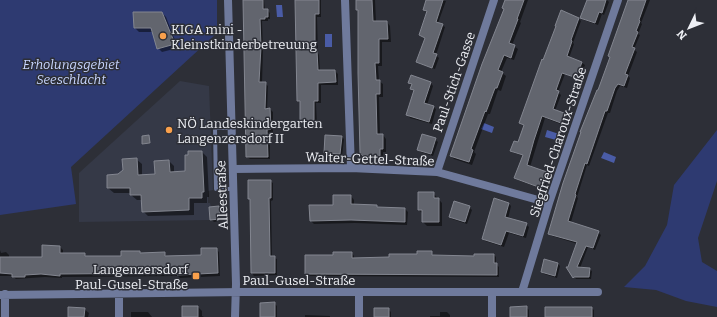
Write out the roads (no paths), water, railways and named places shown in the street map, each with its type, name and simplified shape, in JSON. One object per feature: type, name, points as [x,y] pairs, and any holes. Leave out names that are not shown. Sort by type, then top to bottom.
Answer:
[{"type":"street","name":"Alleestraße","points":[[228,0],[234,189],[235,317]]},
{"type":"street","points":[[345,0],[351,168]]},
{"type":"street","name":"Paul-Stich-Gasse","points":[[437,172],[494,0]]},
{"type":"street","name":"Siegfried-Charoux-Straße","points":[[522,292],[549,203],[618,0]]},
{"type":"street","name":"Walter-Gettel-Straße","points":[[233,169],[351,168],[437,172],[549,203]]},
{"type":"street","name":"Paul-Gusel-Straße","points":[[3,294],[236,292],[598,292]]},
{"type":"street","points":[[359,292],[359,317]]},
{"type":"street","points":[[119,293],[119,317]]},
{"type":"street","points":[[492,293],[492,317]]},
{"type":"street","points":[[3,294],[5,317]]},
{"type":"lane","points":[[232,128],[215,128],[216,189],[234,189]]},
{"type":"place","name":"KIGA mini - Kleinstkinderbetreuung","points":[[163,36]]},
{"type":"place","name":"NÖ Landeskindergarten Langenzersdorf II","points":[[169,130]]},
{"type":"place","name":"Langenzersdorf Paul-Gusel-Straße","points":[[196,276]]},
{"type":"park label","name":"Erholungsgebiet Seeschlacht","points":[[71,72]]}]
